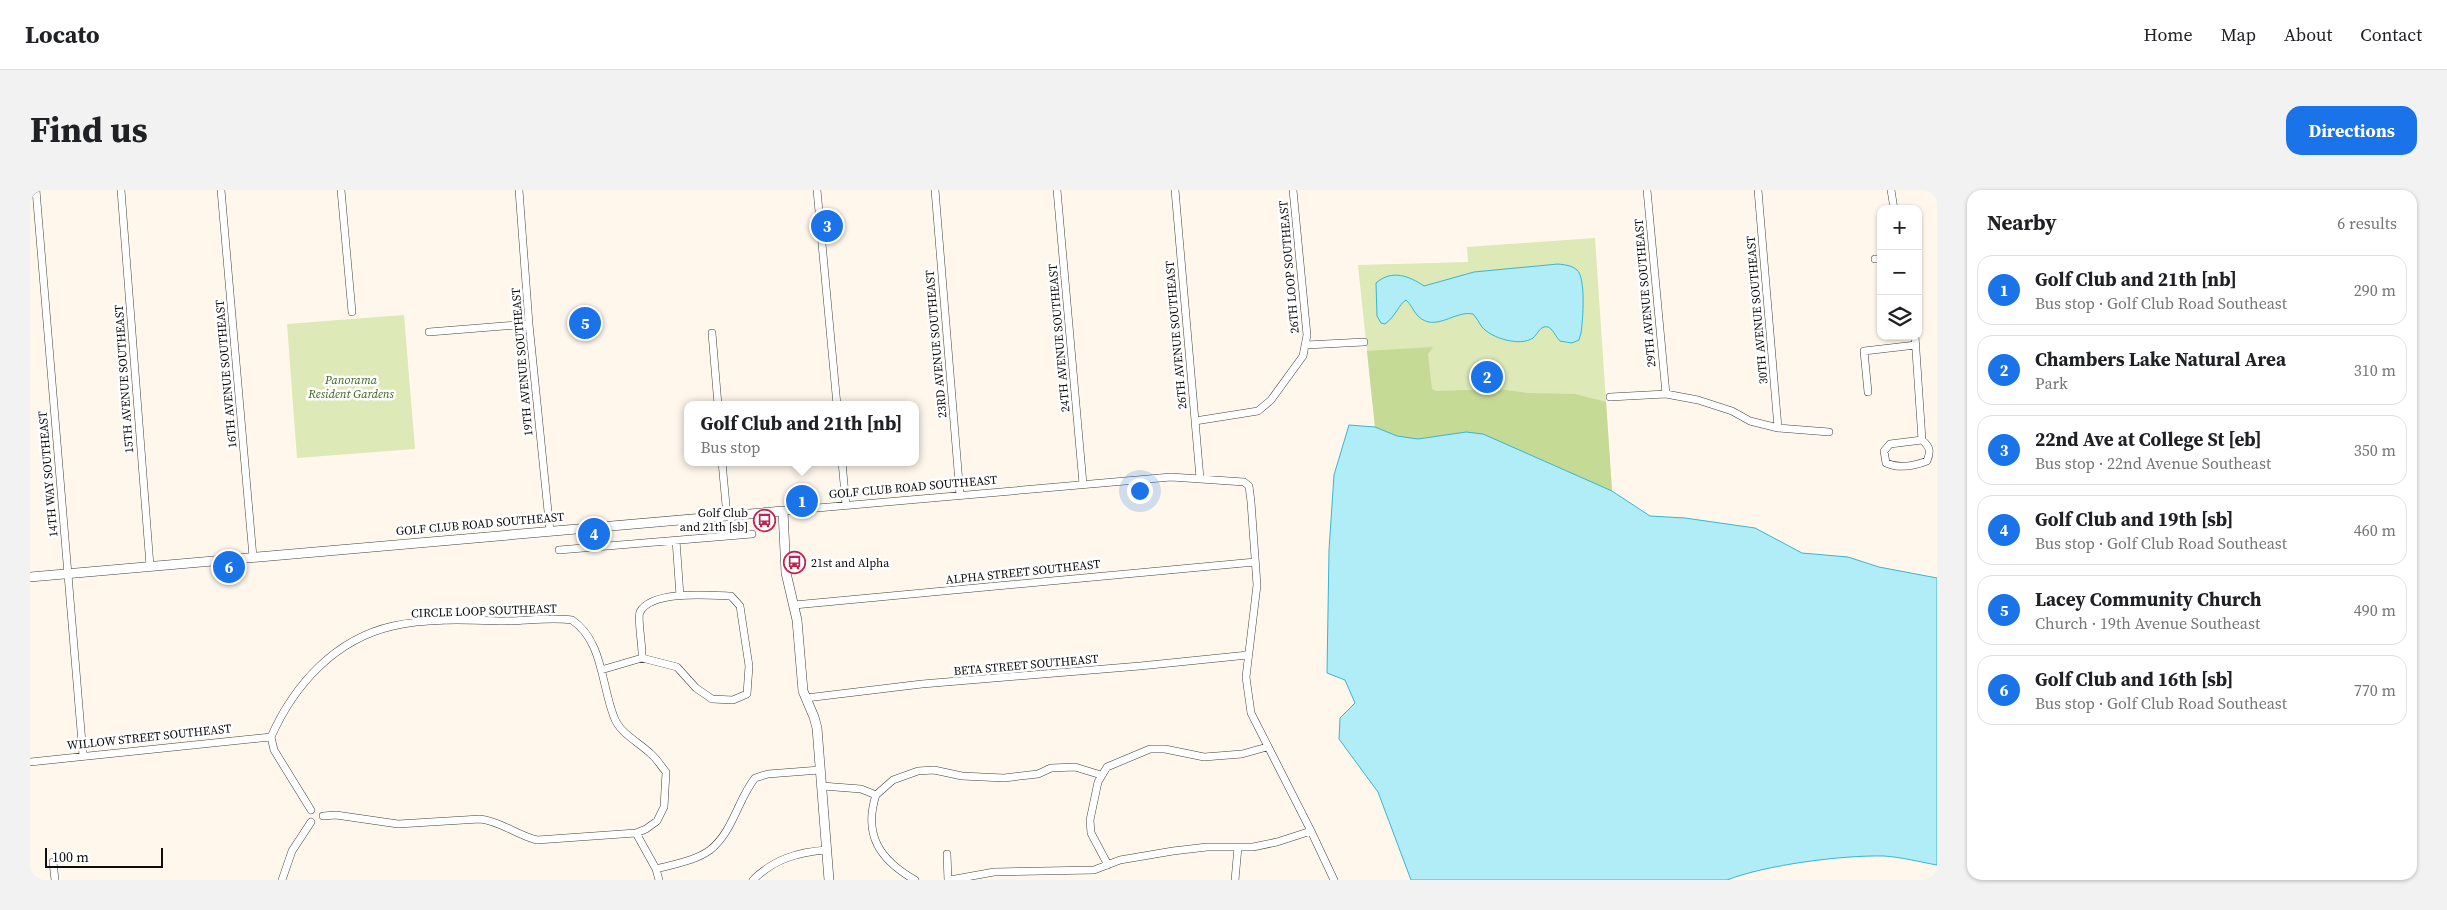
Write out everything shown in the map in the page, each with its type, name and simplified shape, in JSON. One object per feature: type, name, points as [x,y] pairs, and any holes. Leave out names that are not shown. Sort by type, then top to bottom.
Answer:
[{"type":"street","name":"14TH WAY SOUTHEAST","points":[[36,190],[83,755]]},
{"type":"street","name":"15TH AVENUE SOUTHEAST","points":[[121,190],[150,566]]},
{"type":"street","name":"16TH AVENUE SOUTHEAST","points":[[221,190],[253,557]]},
{"type":"street","points":[[341,190],[352,312]]},
{"type":"street","name":"19TH AVENUE SOUTHEAST","points":[[519,190],[529,324],[550,531]]},
{"type":"street","points":[[817,190],[837,401]]},
{"type":"street","name":"23RD AVENUE SOUTHEAST","points":[[935,190],[960,495]]},
{"type":"street","name":"24TH AVENUE SOUTHEAST","points":[[1057,190],[1083,484]]},
{"type":"street","name":"26TH AVENUE SOUTHEAST","points":[[1175,190],[1200,478]]},
{"type":"street","name":"26TH LOOP SOUTHEAST","points":[[1195,421],[1258,411],[1271,400],[1303,356],[1307,335],[1293,190]]},
{"type":"street","name":"29TH AVENUE SOUTHEAST","points":[[1647,190],[1666,394]]},
{"type":"street","name":"30TH AVENUE SOUTHEAST","points":[[1758,190],[1778,428]]},
{"type":"street","points":[[1891,190],[1893,205]]},
{"type":"street","points":[[429,332],[529,324]]},
{"type":"street","points":[[712,333],[718,401]]},
{"type":"street","points":[[1915,340],[1922,440],[1929,446],[1930,454],[1927,461],[1905,466],[1894,466],[1886,463],[1884,451],[1890,444],[1922,440]]},
{"type":"street","points":[[1306,345],[1364,342]]},
{"type":"street","points":[[1868,392],[1864,351],[1916,345]]},
{"type":"street","points":[[1610,397],[1666,394],[1698,400],[1732,411],[1750,420],[1778,428],[1829,432]]},
{"type":"street","points":[[722,466],[727,516]]},
{"type":"street","points":[[842,466],[846,505]]},
{"type":"street","name":"GOLF CLUB ROAD SOUTHEAST","points":[[30,577],[1171,477],[1244,482],[1249,486],[1255,562]]},
{"type":"street","points":[[783,511],[786,573],[794,605],[806,698],[814,717],[822,786],[829,880]]},
{"type":"street","points":[[559,550],[752,534]]},
{"type":"street","points":[[676,540],[680,596]]},
{"type":"street","points":[[1255,562],[1256,604],[1248,655],[1247,695],[1251,713],[1312,831],[1334,880]]},
{"type":"street","name":"ALPHA STREET SOUTHEAST","points":[[794,605],[1255,562]]},
{"type":"street","points":[[601,670],[642,658],[677,667],[696,688],[712,699],[733,700],[747,694],[749,666],[740,606],[731,596],[664,597],[646,605],[640,612],[642,658]]},
{"type":"street","name":"CIRCLE LOOP SOUTHEAST","points":[[271,737],[302,683],[347,644],[370,633],[394,626],[471,620],[572,620],[581,626],[593,644],[614,719],[629,737],[652,755],[666,772],[664,807],[657,821],[636,834]]},
{"type":"street","name":"BETA STREET SOUTHEAST","points":[[806,698],[922,684],[1248,655]]},
{"type":"street","points":[[271,737],[274,750],[311,810]]},
{"type":"street","name":"WILLOW STREET SOUTHEAST","points":[[30,762],[271,737]]},
{"type":"street","points":[[1108,865],[1091,833],[1090,820],[1091,807],[1101,775],[1107,768],[1120,760],[1150,749],[1204,757],[1242,754],[1267,747]]},
{"type":"street","points":[[915,880],[901,872],[878,847],[872,825],[872,807],[876,795],[893,780],[918,771],[934,770],[985,778],[1038,774],[1051,768],[1075,767],[1101,775]]},
{"type":"street","points":[[656,869],[696,857],[710,850],[721,838],[755,778],[768,774],[820,770]]},
{"type":"street","points":[[822,786],[861,789],[876,795]]},
{"type":"street","points":[[322,816],[336,815],[398,824],[490,820],[522,836],[537,840],[636,834],[656,869],[659,880]]},
{"type":"street","points":[[282,880],[292,851],[311,822]]},
{"type":"street","points":[[947,854],[949,880],[994,872],[1094,870],[1120,860],[1173,851],[1238,847],[1277,842],[1312,831]]},
{"type":"street","points":[[1235,880],[1238,847]]},
{"type":"street","points":[[753,880],[783,858],[827,850]]},
{"type":"street","points":[[53,862],[56,880]]},
{"type":"green space","points":[[1595,238],[1612,491],[1466,432],[1418,439],[1375,427],[1358,265],[1468,262],[1467,247]]},
{"type":"green space","name":"Panorama Resident Gardens","points":[[404,315],[415,449],[297,458],[287,324]]},
{"type":"green space","points":[[1433,347],[1428,354],[1432,389],[1436,391],[1499,389],[1527,393],[1575,394],[1606,402],[1612,491],[1466,432],[1418,439],[1397,436],[1375,427],[1367,351]]},
{"type":"water","points":[[1558,264],[1575,268],[1580,274],[1582,281],[1581,333],[1579,340],[1572,343],[1560,341],[1548,327],[1541,329],[1533,338],[1527,341],[1521,342],[1499,338],[1486,331],[1473,314],[1459,315],[1438,322],[1425,321],[1418,316],[1406,300],[1385,324],[1381,323],[1377,316],[1376,283],[1388,276],[1400,275],[1424,286],[1474,272]]},
{"type":"water","points":[[1349,425],[1375,427],[1397,436],[1418,439],[1466,432],[1483,434],[1612,491],[1650,516],[1685,518],[1755,528],[1802,553],[1848,557],[1879,567],[1937,578],[1937,865],[1904,858],[1867,856],[1804,862],[1762,870],[1727,880],[1411,880],[1378,792],[1339,739],[1340,718],[1355,703],[1345,680],[1327,673],[1329,550],[1334,475]]},
{"type":"place","name":"22nd Ave at College St [eb]","points":[[827,226]]},
{"type":"place","name":"Lacey Community Church","points":[[585,323]]},
{"type":"place","name":"Chambers Lake Natural Area","points":[[1487,377]]},
{"type":"place","name":"Golf Club and 21th [nb]","points":[[802,501]]},
{"type":"place","name":"Golf Club and 21th [sb]","points":[[764,520]]},
{"type":"place","name":"Golf Club and 19th [sb]","points":[[594,534]]},
{"type":"place","name":"21st and Alpha","points":[[795,563]]},
{"type":"place","name":"Golf Club and 16th [sb]","points":[[229,567]]}]
